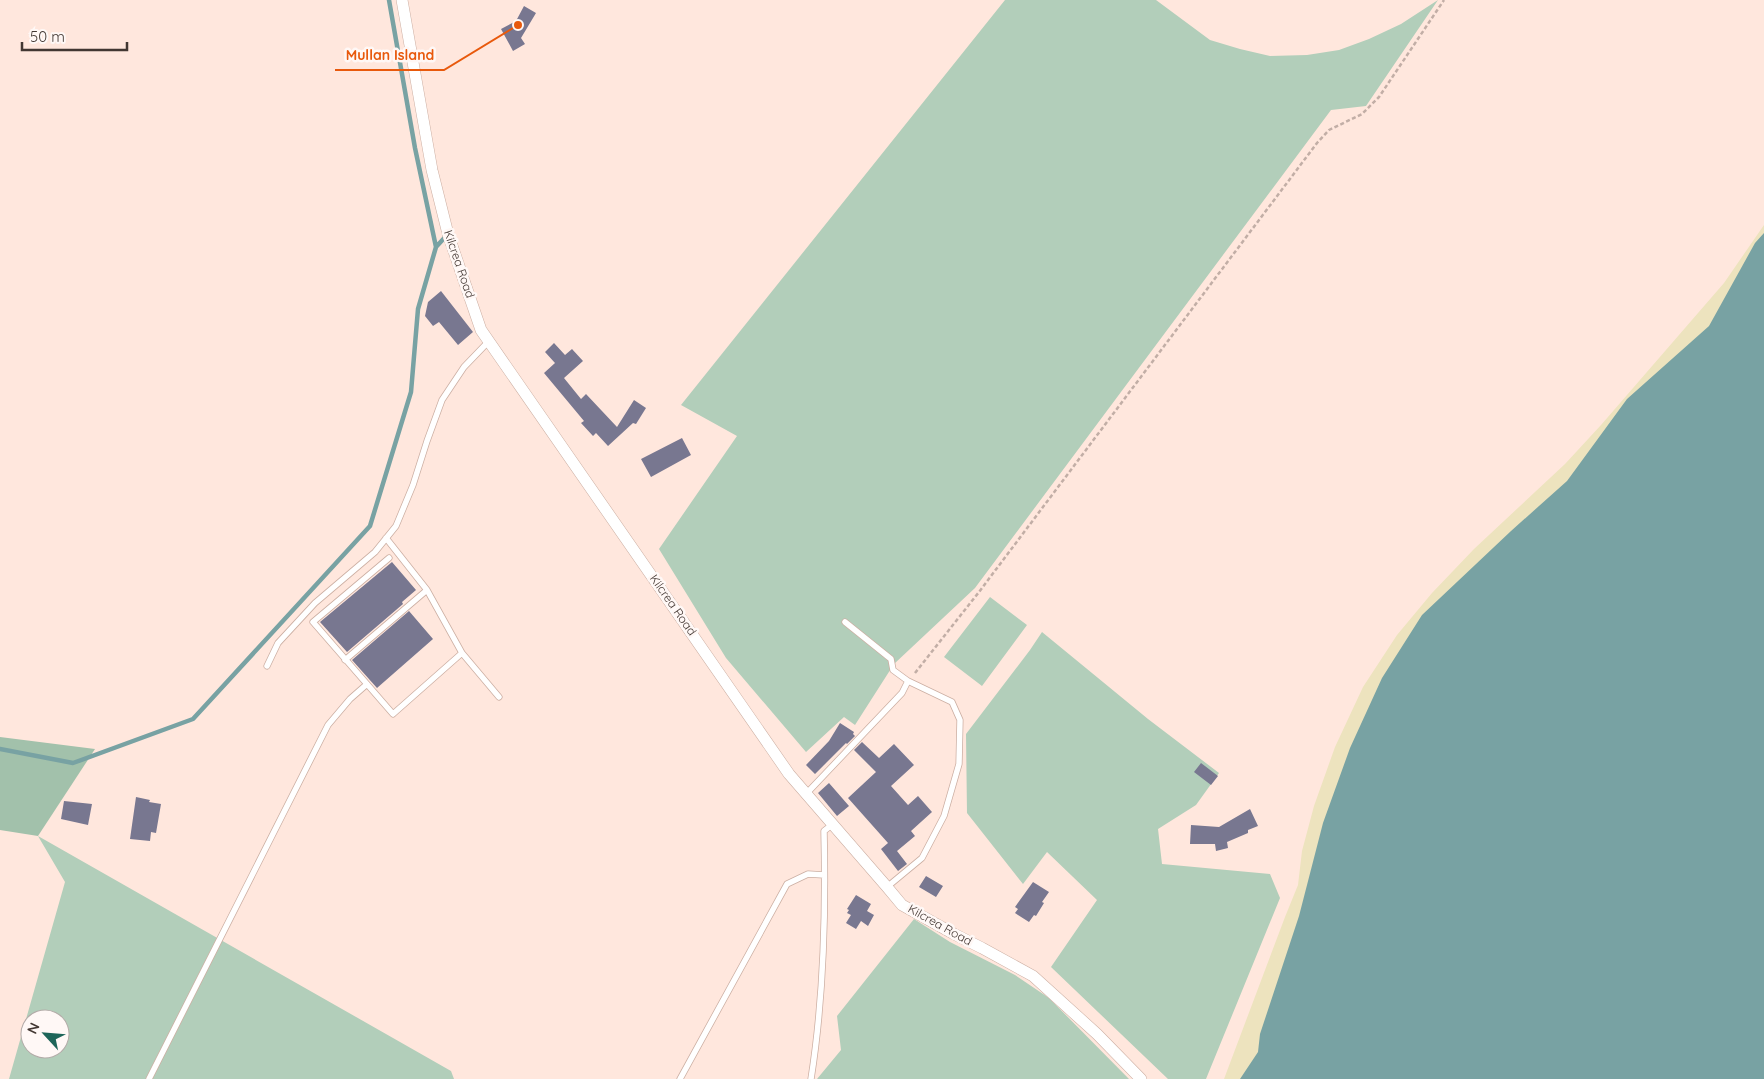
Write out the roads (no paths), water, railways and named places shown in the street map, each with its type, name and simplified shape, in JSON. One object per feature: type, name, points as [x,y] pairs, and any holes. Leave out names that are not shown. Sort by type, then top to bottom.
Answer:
[{"type":"street","name":"Kilcrea Road","points":[[402,0],[432,170],[448,234],[481,330],[789,774],[902,905],[1033,976],[1097,1034],[1141,1079]]},
{"type":"lane","points":[[267,666],[278,643],[315,603],[375,552],[396,526],[413,485],[442,400],[464,367],[489,341]]},
{"type":"lane","points":[[386,538],[426,590],[462,653],[500,697]]},
{"type":"lane","points":[[389,558],[313,622],[393,714],[462,653]]},
{"type":"lane","points":[[345,660],[426,590]]},
{"type":"lane","points":[[845,622],[891,659],[893,670],[908,681],[952,702],[960,720],[958,764],[944,816],[922,858],[887,887]]},
{"type":"lane","points":[[806,794],[902,692],[908,681]]},
{"type":"lane","points":[[149,1079],[328,725],[350,699],[366,685]]},
{"type":"lane","points":[[811,1079],[825,955],[824,832],[833,824]]},
{"type":"lane","points":[[680,1079],[788,884],[808,874],[824,875]]},
{"type":"water","points":[[1764,233],[1764,1079],[1240,1079],[1258,1052],[1260,1034],[1299,916],[1323,823],[1350,748],[1382,678],[1422,615],[1567,481],[1627,399],[1709,326],[1755,243]]},
{"type":"waterway","points":[[389,0],[415,148],[436,247]]},
{"type":"waterway","points":[[0,749],[73,763],[193,719],[370,526],[411,392],[418,309],[436,247],[447,235]]},
{"type":"place","name":"Mullan Island","points":[[518,25]]}]
